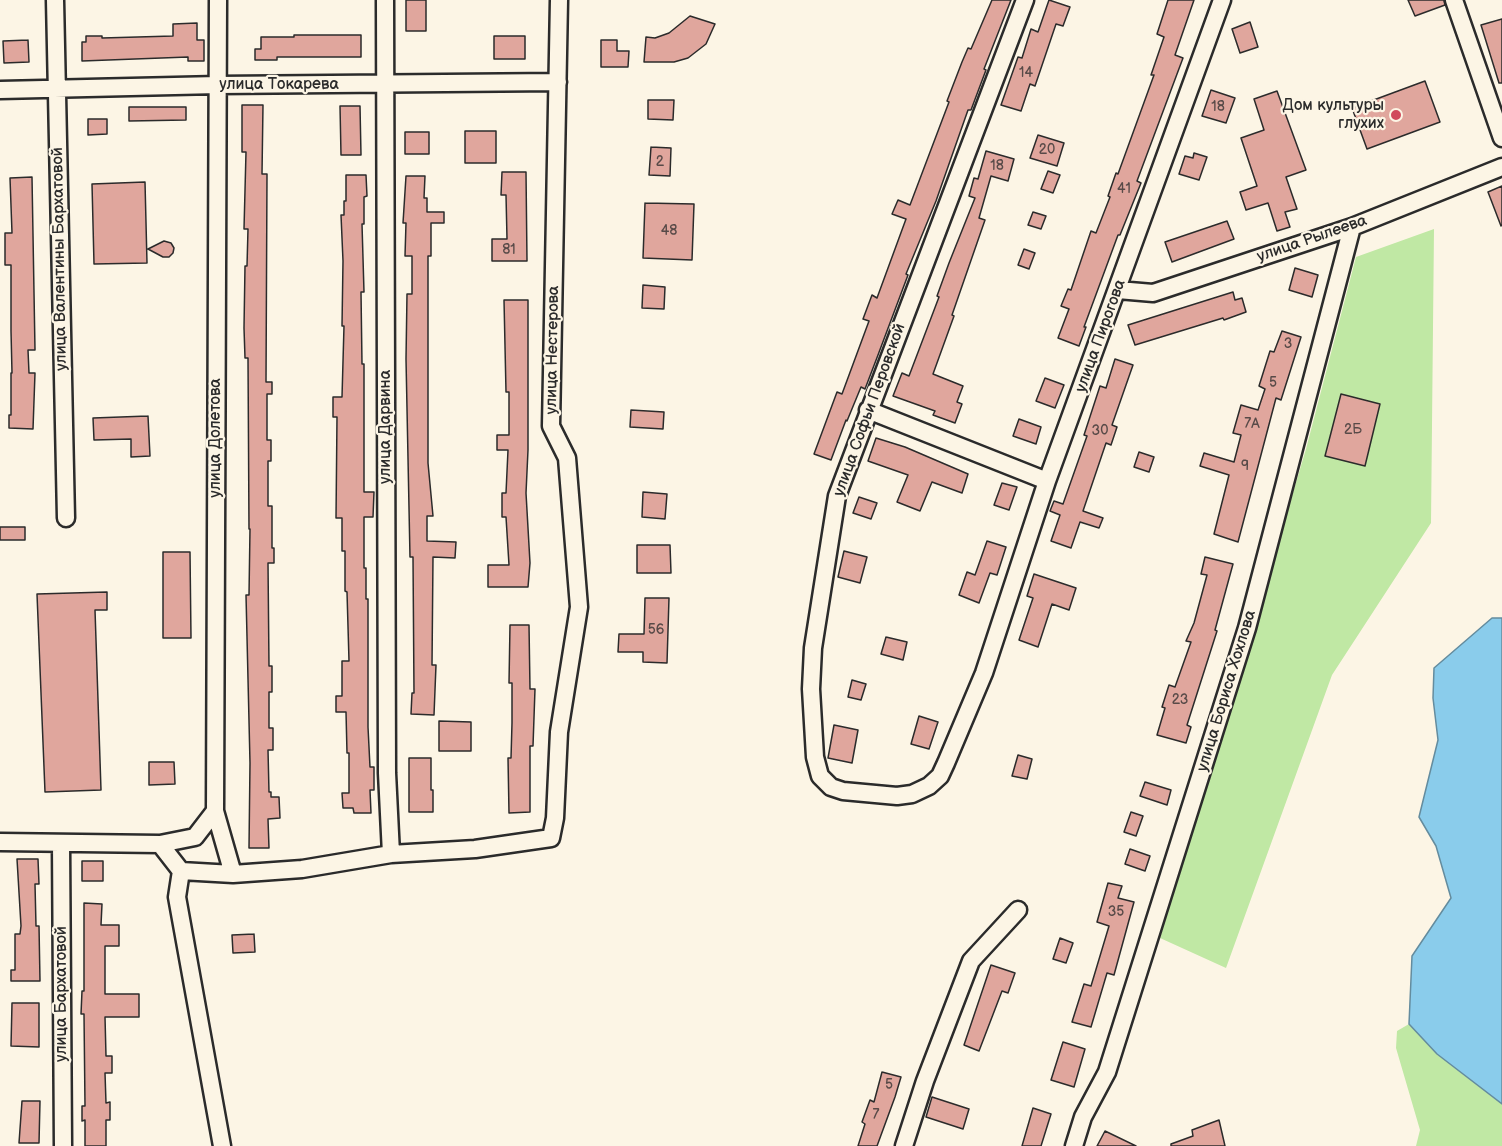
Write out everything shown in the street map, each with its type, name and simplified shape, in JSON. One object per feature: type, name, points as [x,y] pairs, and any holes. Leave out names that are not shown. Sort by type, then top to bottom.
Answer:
[{"type":"street","name":"улица Валентины Бархатовой","points":[[55,0],[66,518]]},
{"type":"street","name":"улица Долетова","points":[[218,0],[215,811],[233,874]]},
{"type":"street","name":"улица Дарвина","points":[[385,0],[387,773],[391,854]]},
{"type":"street","name":"улица Нестерова","points":[[391,854],[475,849],[551,838],[555,818],[560,732],[579,607],[567,458],[551,426],[559,0]]},
{"type":"street","name":"улица Софьи Перовской","points":[[984,674],[940,776],[929,786],[912,794],[897,796],[843,791],[831,787],[820,776],[814,757],[813,648],[837,496],[1025,0]]},
{"type":"street","name":"улица Пирогова","points":[[984,674],[1047,481],[1222,0]]},
{"type":"street","points":[[1454,0],[1502,138]]},
{"type":"street","name":"улица Токарева","points":[[0,90],[218,85],[558,82]]},
{"type":"street","name":"улица Рылеева","points":[[1118,290],[1153,293],[1352,227],[1502,167]]},
{"type":"street","name":"улица Бориса Хохлова","points":[[1074,1146],[1083,1117],[1107,1072],[1247,628],[1352,227]]},
{"type":"street","points":[[868,410],[1047,481]]},
{"type":"street","points":[[0,842],[160,844],[195,837],[215,811]]},
{"type":"street","name":"улица Бархатовой","points":[[61,843],[63,1146]]},
{"type":"street","points":[[160,844],[181,871],[177,897],[222,1146]]},
{"type":"street","points":[[181,871],[233,874],[302,869],[391,854]]},
{"type":"street","points":[[904,1146],[925,1081],[971,961],[1018,910]]},
{"type":"green space","points":[[1434,229],[1431,523],[1332,675],[1226,968],[1160,938],[1306,449],[1356,257]]},
{"type":"green space","points":[[1409,1024],[1437,1054],[1502,1104],[1502,1146],[1416,1146],[1420,1130],[1396,1048],[1397,1031]]},
{"type":"water","points":[[1492,618],[1502,618],[1502,1104],[1437,1054],[1409,1024],[1412,956],[1451,898],[1436,846],[1419,817],[1438,740],[1433,698],[1434,668]]},
{"type":"building","points":[[406,0],[426,0],[426,31],[406,31]]},
{"type":"building","points":[[992,0],[1011,0],[971,110],[968,110],[936,201],[906,274],[908,275],[865,389],[861,387],[831,460],[814,454],[837,392],[842,394],[869,321],[863,319],[872,295],[877,298],[906,219],[892,214],[898,200],[910,205],[962,62],[968,48],[971,49]]},
{"type":"building","points":[[1049,0],[1070,7],[1063,26],[1056,24],[1035,86],[1030,84],[1021,111],[1001,105],[1018,57],[1022,58],[1031,29],[1038,32]]},
{"type":"building","points":[[1168,0],[1194,0],[1175,55],[1183,58],[1137,181],[1141,183],[1120,235],[1118,235],[1079,346],[1058,338],[1069,309],[1061,306],[1068,289],[1071,290],[1091,231],[1096,233],[1110,197],[1108,196],[1116,173],[1118,174],[1154,75],[1151,75],[1164,37],[1157,34]]},
{"type":"building","points":[[1408,0],[1444,0],[1445,5],[1415,16]]},
{"type":"building","points":[[690,16],[715,24],[706,44],[688,58],[674,62],[644,62],[646,37],[655,38],[669,33]]},
{"type":"building","points":[[1502,19],[1502,83],[1499,83],[1481,25]]},
{"type":"building","points":[[1250,22],[1258,47],[1240,53],[1232,29]]},
{"type":"building","points":[[197,23],[197,40],[204,40],[204,61],[188,61],[188,57],[82,61],[82,42],[86,42],[86,36],[102,36],[102,38],[173,36],[173,24]]},
{"type":"building","points":[[294,35],[361,35],[361,57],[277,57],[277,60],[255,60],[255,49],[261,49],[261,37],[294,37]]},
{"type":"building","points":[[494,36],[525,36],[525,59],[494,59]]},
{"type":"building","points":[[28,40],[29,62],[4,63],[3,41]]},
{"type":"building","points":[[601,40],[617,40],[617,51],[629,51],[628,67],[601,67]]},
{"type":"building","name":"Дом культуры глухих","points":[[1425,81],[1440,122],[1367,149],[1352,108]]},
{"type":"building","points":[[1211,90],[1235,98],[1226,123],[1202,116]]},
{"type":"building","points":[[1277,91],[1306,170],[1286,177],[1297,209],[1285,212],[1290,227],[1277,231],[1268,203],[1246,210],[1240,192],[1257,186],[1241,138],[1264,130],[1254,99]]},
{"type":"building","points":[[648,100],[674,100],[673,120],[648,119]]},
{"type":"building","points":[[242,105],[263,105],[262,174],[267,174],[266,382],[272,382],[272,394],[267,394],[267,440],[271,440],[271,461],[268,461],[268,506],[272,506],[272,548],[274,548],[274,563],[268,563],[269,666],[272,666],[269,728],[273,728],[273,750],[268,750],[269,792],[271,792],[271,797],[279,797],[280,818],[268,819],[269,848],[249,848],[250,763],[246,595],[249,595],[250,529],[248,358],[245,358],[244,328],[248,229],[244,229],[246,152],[242,152]]},
{"type":"building","points":[[340,106],[360,106],[361,155],[341,155]]},
{"type":"building","points":[[129,107],[186,107],[186,120],[129,121]]},
{"type":"building","points":[[88,119],[107,119],[107,134],[88,135]]},
{"type":"building","points":[[465,131],[496,131],[496,163],[465,163]]},
{"type":"building","points":[[405,132],[429,132],[429,154],[405,154]]},
{"type":"building","points":[[1038,135],[1064,143],[1057,166],[1030,158]]},
{"type":"building","points":[[651,147],[671,148],[670,176],[649,175]]},
{"type":"building","points":[[986,151],[1014,159],[1008,181],[991,176],[979,218],[985,220],[933,374],[963,386],[957,402],[962,404],[955,423],[933,415],[935,411],[893,396],[902,373],[909,376],[939,297],[937,296],[949,263],[975,198],[969,196],[974,178],[978,179]]},
{"type":"building","points":[[1194,153],[1207,157],[1199,180],[1179,174],[1185,156],[1193,158]]},
{"type":"building","points":[[1048,171],[1060,175],[1053,193],[1041,189]]},
{"type":"building","points":[[502,172],[526,172],[527,261],[492,261],[492,239],[507,239],[506,195],[501,195]]},
{"type":"building","points":[[346,175],[366,175],[367,196],[364,197],[364,224],[362,224],[364,292],[361,292],[362,364],[364,364],[364,492],[374,492],[373,517],[364,517],[364,568],[366,568],[366,599],[368,599],[368,727],[370,767],[374,767],[374,790],[370,790],[371,813],[354,813],[353,808],[343,808],[342,793],[349,793],[349,753],[347,753],[346,712],[336,712],[336,696],[342,696],[342,661],[349,661],[342,518],[336,518],[337,417],[333,417],[333,397],[342,397],[344,326],[342,326],[341,215],[344,215],[344,201],[346,201]]},
{"type":"building","points":[[406,176],[425,176],[424,198],[427,198],[427,212],[444,212],[444,223],[431,223],[431,256],[428,256],[428,463],[433,516],[427,516],[427,541],[456,542],[455,558],[433,557],[432,665],[436,665],[434,715],[411,714],[412,693],[414,693],[413,557],[410,557],[406,359],[407,294],[412,294],[412,256],[405,256],[406,223],[403,223]]},
{"type":"building","points":[[32,177],[35,350],[28,350],[29,373],[35,373],[33,429],[9,428],[12,373],[11,265],[5,265],[5,233],[12,233],[10,178]]},
{"type":"building","points":[[145,182],[147,263],[94,264],[92,184]]},
{"type":"building","points":[[1502,186],[1502,225],[1501,226],[1488,192]]},
{"type":"building","points":[[645,203],[694,204],[692,260],[643,258]]},
{"type":"building","points":[[1033,212],[1046,216],[1041,229],[1028,225]]},
{"type":"building","points":[[1227,221],[1234,239],[1172,262],[1165,242]]},
{"type":"building","points":[[164,241],[171,243],[174,248],[169,257],[163,257],[148,249]]},
{"type":"building","points":[[1024,249],[1035,253],[1029,269],[1018,265]]},
{"type":"building","points":[[1295,268],[1318,275],[1312,297],[1289,290]]},
{"type":"building","points":[[643,285],[665,287],[664,309],[642,308]]},
{"type":"building","points":[[1233,292],[1235,300],[1242,298],[1246,312],[1135,345],[1128,325]]},
{"type":"building","points":[[504,300],[528,300],[526,493],[530,563],[528,587],[488,587],[488,565],[509,565],[506,517],[502,517],[502,493],[506,493],[508,450],[497,450],[497,435],[509,435]]},
{"type":"building","points":[[1282,331],[1301,337],[1281,400],[1276,398],[1238,542],[1214,534],[1229,475],[1200,466],[1204,453],[1234,462],[1241,435],[1233,433],[1241,405],[1258,410],[1265,389],[1259,386],[1270,351],[1274,352]]},
{"type":"building","points":[[1115,359],[1133,365],[1112,425],[1117,427],[1111,445],[1106,443],[1083,511],[1103,518],[1099,528],[1080,522],[1071,548],[1051,541],[1060,515],[1050,511],[1054,501],[1063,504],[1087,436],[1084,435],[1100,386],[1106,388]]},
{"type":"building","points":[[1045,378],[1064,385],[1055,408],[1036,401]]},
{"type":"building","points":[[1341,394],[1380,404],[1365,466],[1325,456]]},
{"type":"building","points":[[631,410],[664,412],[663,429],[630,427]]},
{"type":"building","points":[[148,416],[150,456],[131,457],[131,439],[94,440],[93,418]]},
{"type":"building","points":[[1019,419],[1041,427],[1036,444],[1013,436]]},
{"type":"building","points":[[876,438],[905,447],[968,474],[962,493],[932,482],[920,511],[897,502],[908,475],[868,461]]},
{"type":"building","points":[[1139,452],[1154,457],[1149,472],[1134,467]]},
{"type":"building","points":[[1002,483],[1017,487],[1009,510],[994,505]]},
{"type":"building","points":[[643,492],[667,494],[665,519],[642,517]]},
{"type":"building","points":[[859,497],[877,503],[871,519],[853,513]]},
{"type":"building","points":[[0,527],[25,527],[25,540],[0,540]]},
{"type":"building","points":[[987,541],[1006,547],[997,575],[990,573],[979,603],[959,595],[967,572],[975,575]]},
{"type":"building","points":[[637,545],[670,545],[671,573],[637,573]]},
{"type":"building","points":[[844,551],[867,557],[860,583],[838,577]]},
{"type":"building","points":[[163,552],[190,552],[191,638],[163,638]]},
{"type":"building","points":[[1205,557],[1233,564],[1215,630],[1217,631],[1187,725],[1191,727],[1186,743],[1157,735],[1169,685],[1175,687],[1191,642],[1186,641],[1194,623],[1207,575],[1201,574]]},
{"type":"building","points":[[1034,574],[1076,588],[1069,610],[1052,604],[1038,647],[1019,640],[1033,598],[1027,596]]},
{"type":"building","points":[[107,592],[107,610],[95,610],[101,790],[45,792],[37,594]]},
{"type":"building","points":[[645,598],[669,598],[667,663],[643,662],[643,652],[618,652],[619,634],[644,634]]},
{"type":"building","points":[[510,625],[529,625],[530,689],[535,689],[533,746],[530,746],[530,812],[509,813],[508,758],[511,758],[512,723],[512,683],[509,683]]},
{"type":"building","points":[[886,637],[907,642],[903,660],[881,654]]},
{"type":"building","points":[[852,680],[866,684],[861,700],[848,697]]},
{"type":"building","points":[[919,716],[938,722],[929,749],[911,744]]},
{"type":"building","points":[[439,721],[471,722],[471,751],[439,751]]},
{"type":"building","points":[[834,725],[858,730],[852,763],[828,758]]},
{"type":"building","points":[[1018,755],[1032,759],[1027,779],[1012,776]]},
{"type":"building","points":[[409,758],[431,758],[433,812],[409,812]]},
{"type":"building","points":[[149,762],[174,762],[175,784],[149,785]]},
{"type":"building","points":[[1145,782],[1171,790],[1167,805],[1140,796]]},
{"type":"building","points":[[1131,812],[1143,816],[1136,836],[1124,832]]},
{"type":"building","points":[[1130,849],[1150,856],[1145,871],[1125,864]]},
{"type":"building","points":[[17,859],[38,859],[39,884],[35,884],[36,926],[39,926],[40,981],[11,981],[11,970],[15,970],[15,934],[20,934],[21,926]]},
{"type":"building","points":[[82,861],[103,861],[103,881],[82,881]]},
{"type":"building","points":[[1108,883],[1122,886],[1118,898],[1134,902],[1114,975],[1107,973],[1091,1027],[1072,1022],[1084,984],[1091,986],[1109,926],[1097,922]]},
{"type":"building","points":[[84,903],[102,904],[101,925],[119,925],[119,946],[105,946],[105,994],[139,994],[139,1017],[105,1017],[106,1056],[112,1056],[112,1073],[105,1073],[106,1103],[110,1102],[110,1120],[106,1120],[106,1146],[85,1146],[85,1120],[82,1121],[82,1106],[85,1106],[84,1014],[81,1014],[82,991],[84,991]]},
{"type":"building","points":[[254,934],[255,952],[233,953],[232,935]]},
{"type":"building","points":[[1060,938],[1073,943],[1066,963],[1053,959]]},
{"type":"building","points":[[991,965],[1015,973],[1008,993],[1002,991],[979,1051],[964,1045]]},
{"type":"building","points":[[12,1003],[39,1003],[39,1047],[11,1046]]},
{"type":"building","points":[[1063,1042],[1085,1049],[1074,1087],[1051,1080]]},
{"type":"building","points":[[882,1072],[901,1077],[895,1097],[877,1146],[858,1146],[865,1124],[862,1122],[870,1100],[874,1102]]},
{"type":"building","points":[[932,1097],[969,1109],[963,1129],[926,1117]]},
{"type":"building","points":[[22,1101],[40,1101],[39,1143],[19,1143]]},
{"type":"building","points":[[1033,1108],[1051,1114],[1041,1146],[1022,1146]]},
{"type":"building","points":[[1219,1120],[1225,1146],[1171,1146],[1171,1144],[1193,1136],[1192,1130]]},
{"type":"building","points":[[1105,1131],[1136,1146],[1097,1146]]},
{"type":"place","name":"Дом культуры глухих","points":[[1396,115]]}]
